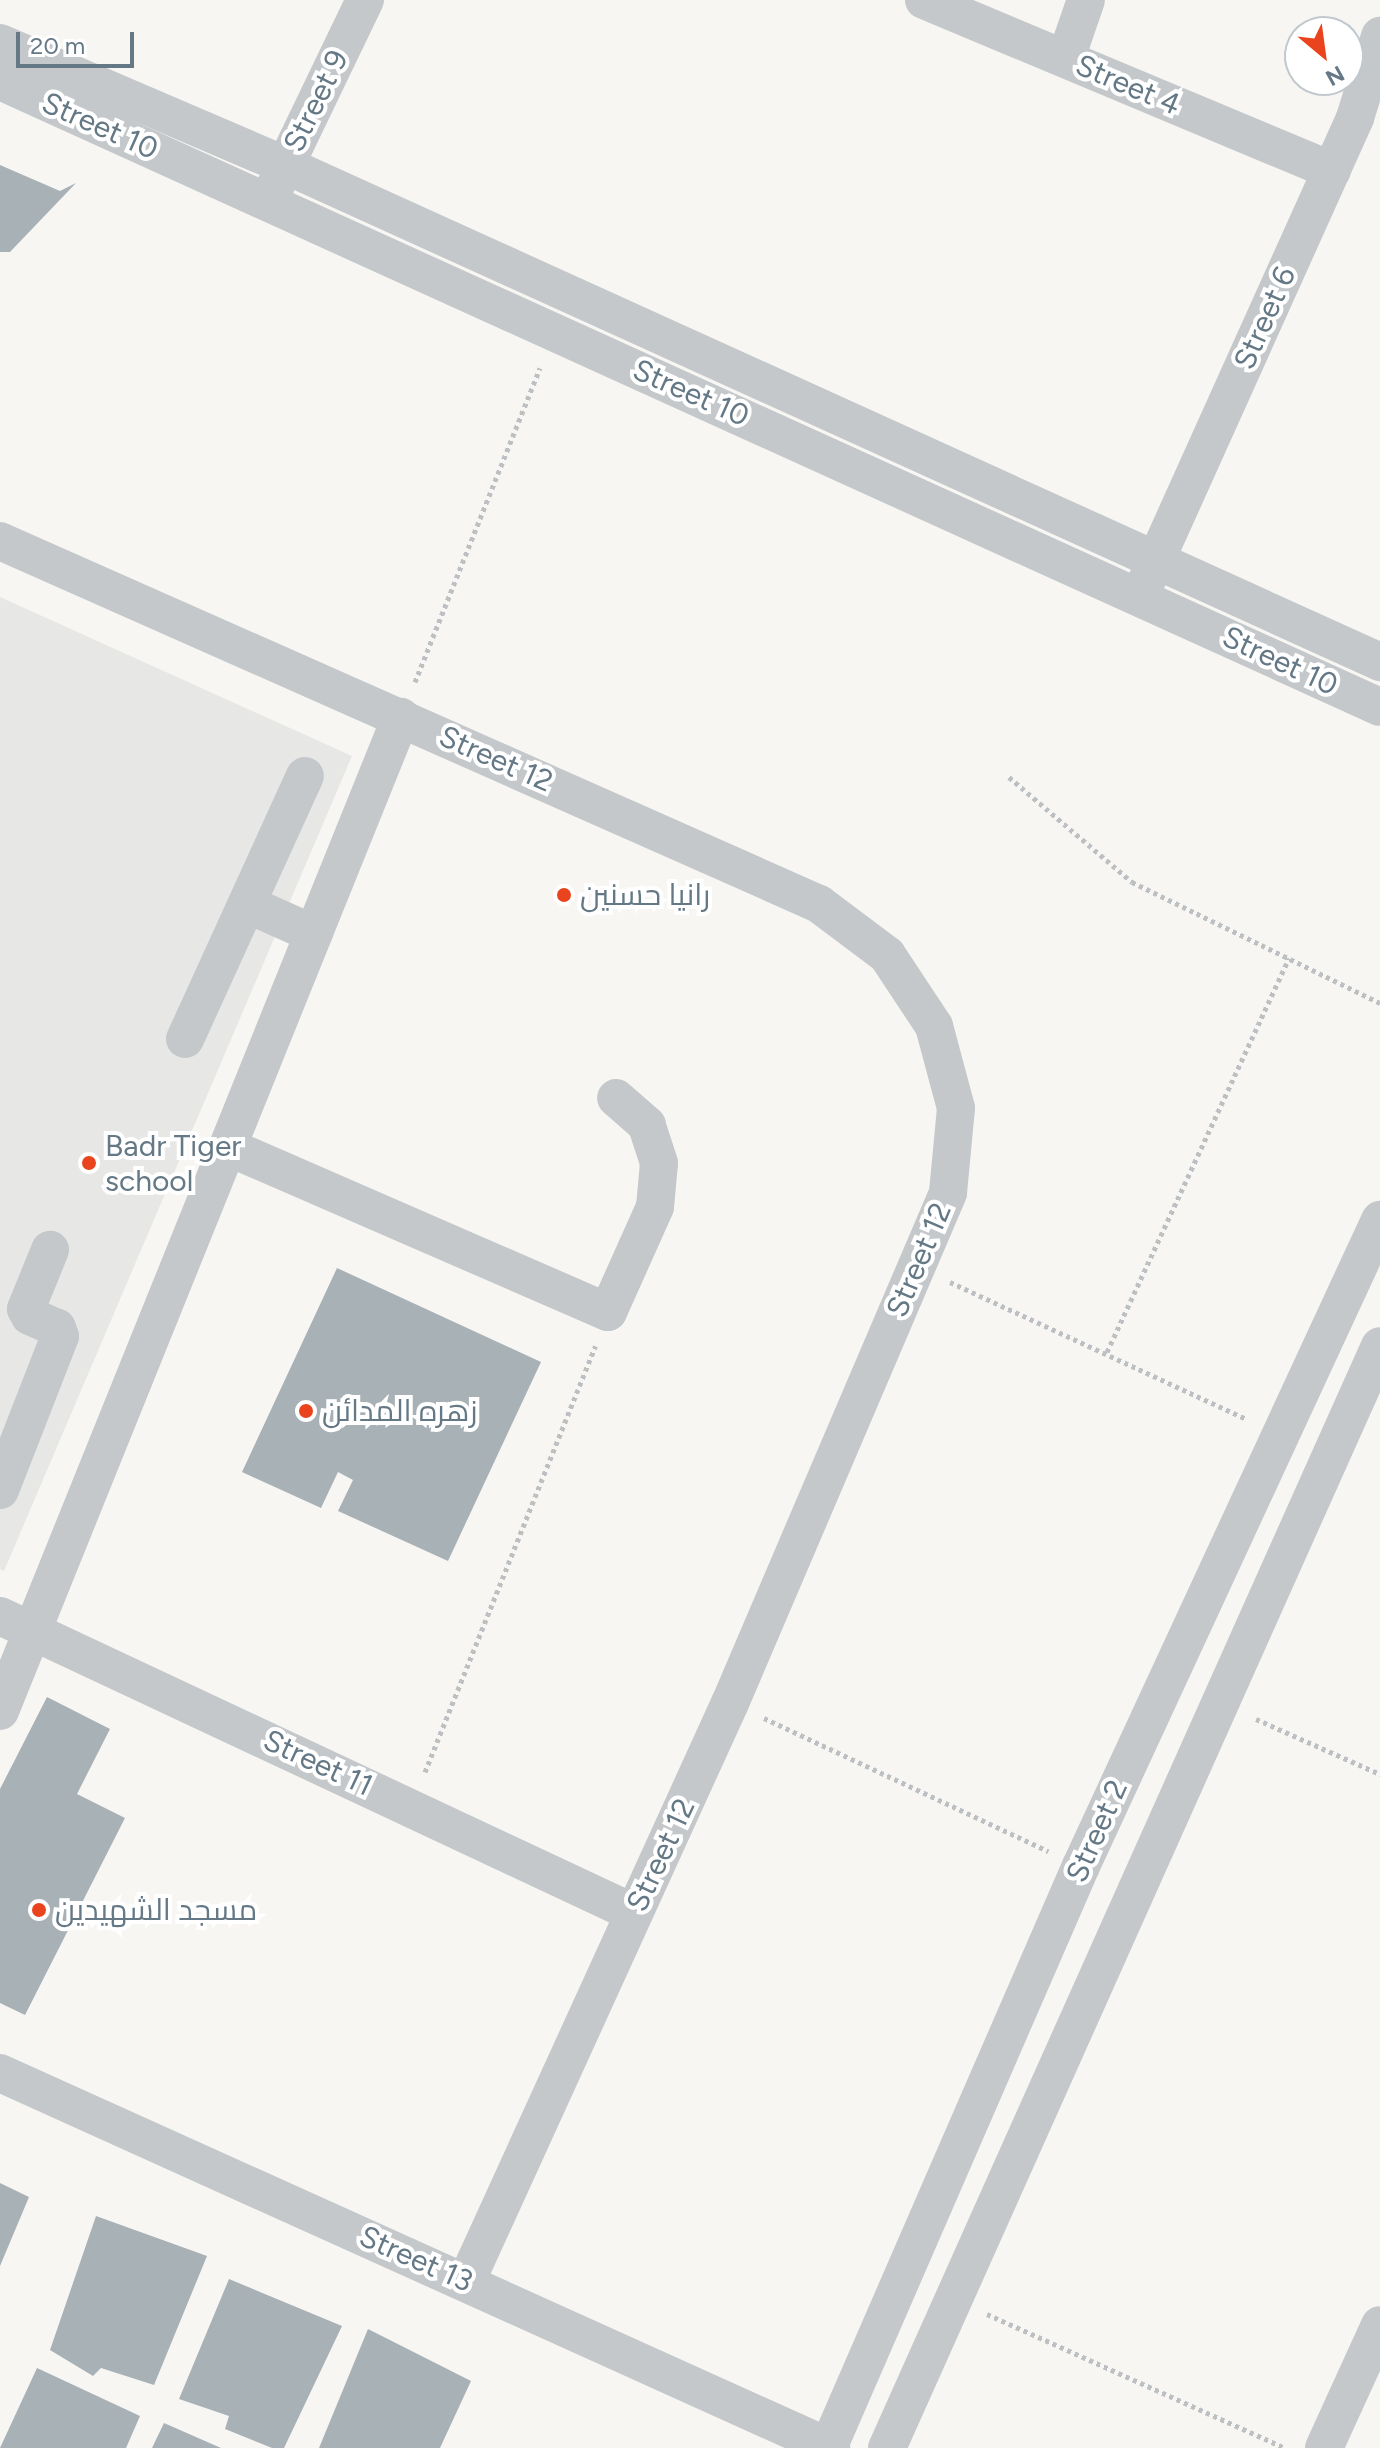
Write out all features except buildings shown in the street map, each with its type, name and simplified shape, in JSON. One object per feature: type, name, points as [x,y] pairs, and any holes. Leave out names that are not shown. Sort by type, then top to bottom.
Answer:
[{"type":"street","name":"Street 9","points":[[268,202],[365,0]]},
{"type":"street","name":"Street 4","points":[[924,0],[1332,171]]},
{"type":"street","points":[[1066,58],[1086,0]]},
{"type":"street","name":"Street 6","points":[[1140,596],[1355,118],[1380,36]]},
{"type":"street","name":"Street 10","points":[[0,43],[285,165],[1380,662]]},
{"type":"street","name":"Street 10","points":[[0,81],[1380,707]]},
{"type":"street","name":"Street 12","points":[[0,541],[819,904],[887,955],[934,1026],[956,1108],[948,1193],[730,1703],[466,2282]]},
{"type":"street","points":[[0,1711],[401,717]]},
{"type":"street","points":[[185,1039],[305,776]]},
{"type":"street","points":[[247,904],[314,934]]},
{"type":"street","points":[[228,1147],[608,1312],[655,1207],[659,1163],[647,1125],[616,1098]]},
{"type":"street","name":"Street 2","points":[[829,2448],[1081,1866],[1380,1220]]},
{"type":"street","points":[[1,1486],[60,1336],[57,1328],[30,1316],[26,1309],[50,1250]]},
{"type":"street","name":"Street 2","points":[[887,2448],[1380,1346]]},
{"type":"street","name":"Street 11","points":[[0,1616],[412,1806],[634,1913]]},
{"type":"street","name":"Street 13","points":[[0,2073],[829,2448]]},
{"type":"street","points":[[1324,2448],[1380,2325]]},
{"type":"path","points":[[401,717],[554,331]]},
{"type":"path","points":[[1009,777],[1132,882],[1380,1003]]},
{"type":"path","points":[[1107,1352],[1289,958]]},
{"type":"path","points":[[917,1267],[1107,1352],[1279,1435]]},
{"type":"path","points":[[412,1806],[608,1312]]},
{"type":"path","points":[[730,1703],[1081,1866]]},
{"type":"path","points":[[1218,1703],[1380,1774]]},
{"type":"path","points":[[954,2299],[1285,2448]]},
{"type":"shaded area","name":"Badr Tiger school","points":[[0,597],[352,756],[4,1571],[0,1569]]},
{"type":"place","name":"رانيا حسنين","points":[[564,895]]},
{"type":"place","name":"Badr Tiger school","points":[[89,1163]]},
{"type":"place","name":"زهره المدائن","points":[[306,1411]]},
{"type":"place","name":"مسجد الشهيدين","points":[[39,1910]]}]
